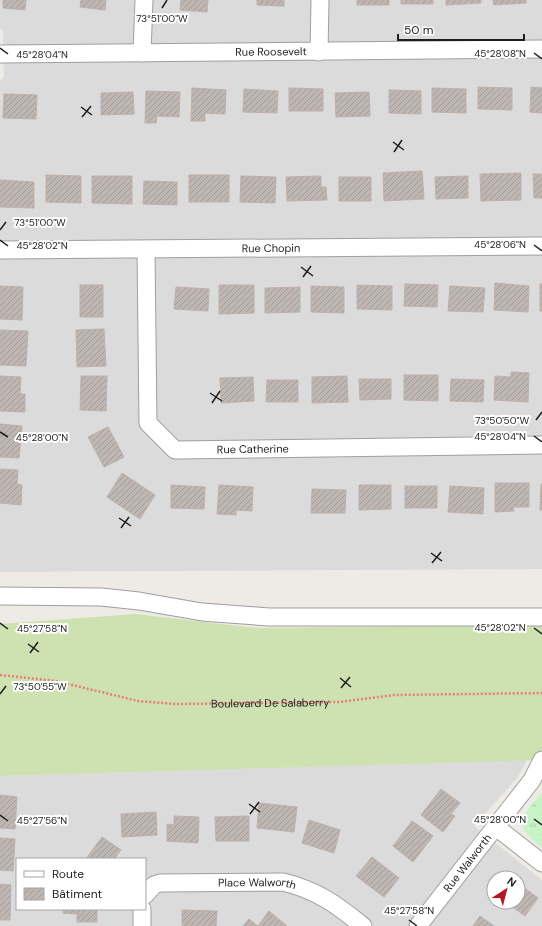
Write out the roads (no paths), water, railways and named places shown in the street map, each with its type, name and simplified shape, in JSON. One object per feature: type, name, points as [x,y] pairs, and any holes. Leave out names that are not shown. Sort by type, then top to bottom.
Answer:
[{"type":"street","points":[[142,54],[144,0]]},
{"type":"street","points":[[319,52],[320,0]]},
{"type":"street","name":"Rue Roosevelt","points":[[0,54],[142,54],[542,49]]},
{"type":"street","name":"Rue Chopin","points":[[0,250],[542,246]]},
{"type":"street","name":"Rue Catherine","points":[[146,250],[148,423],[175,450],[542,445]]},
{"type":"street","points":[[0,596],[101,597],[139,601],[202,612],[269,617],[542,617]]},
{"type":"street","name":"Rue Walworth","points":[[418,926],[532,780],[542,760]]},
{"type":"street","points":[[496,828],[542,863]]},
{"type":"street","name":"Place Walworth","points":[[146,895],[154,885],[160,883],[283,882],[301,886],[322,895],[363,926]]},
{"type":"street","points":[[142,910],[142,926]]}]
